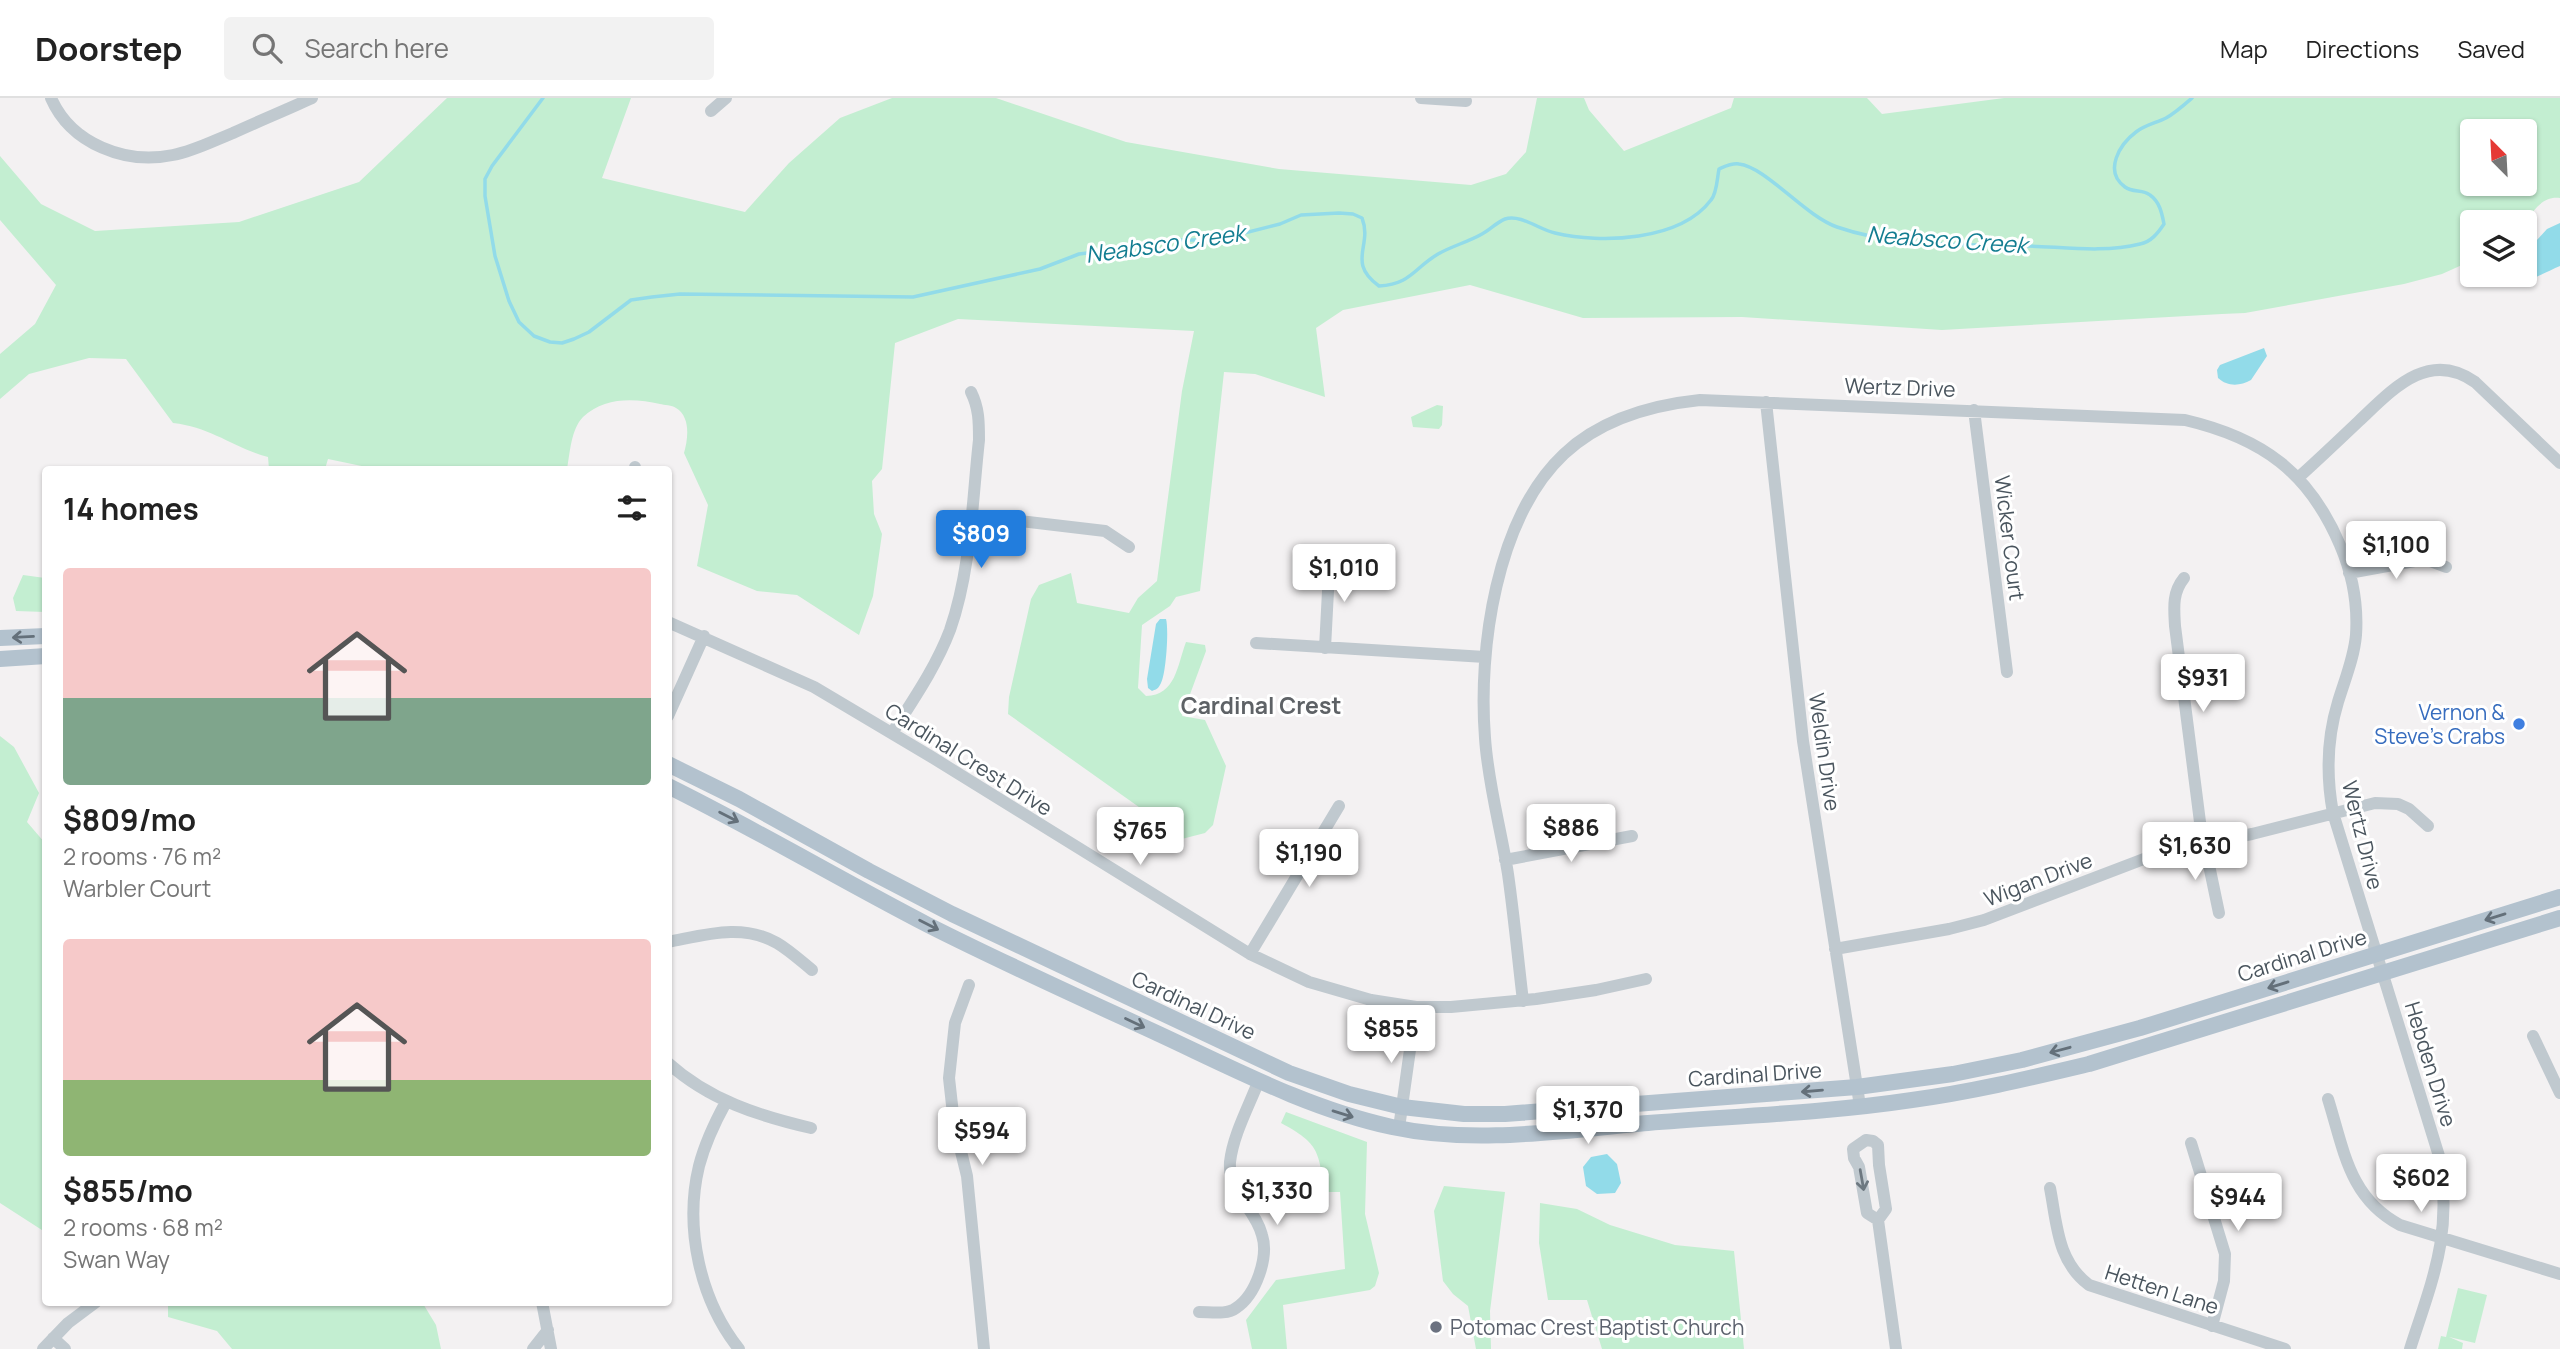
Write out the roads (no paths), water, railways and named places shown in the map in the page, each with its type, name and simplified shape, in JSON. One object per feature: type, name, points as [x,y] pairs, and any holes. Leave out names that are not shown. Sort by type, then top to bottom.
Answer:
[{"type":"main road","points":[[0,638],[42,636]]},
{"type":"main road","points":[[0,659],[42,656]]},
{"type":"main road","name":"Cardinal Drive","points":[[672,766],[739,799],[869,872],[1048,961],[1289,1073],[1349,1094],[1402,1107],[1464,1114],[1505,1114],[1857,1087],[1953,1074],[2061,1050],[2560,897]]},
{"type":"main road","name":"Cardinal Drive","points":[[672,788],[931,926],[1314,1105],[1399,1128],[1466,1134],[1505,1134],[1860,1106],[1954,1094],[2062,1070],[2180,1037],[2560,918]]},
{"type":"street","points":[[51,98],[64,120],[90,142],[119,154],[155,158],[193,150],[295,102],[312,98]]},
{"type":"street","points":[[710,111],[726,98]]},
{"type":"street","points":[[1421,98],[1466,101]]},
{"type":"street","points":[[2298,477],[2403,381],[2432,370],[2462,373],[2475,382],[2560,463]]},
{"type":"street","points":[[892,733],[938,659],[949,632],[963,582],[979,428],[976,402],[971,392]]},
{"type":"street","name":"Wertz Drive","points":[[1523,1001],[1505,860],[1485,737],[1485,657],[1497,582],[1514,530],[1540,484],[1564,454],[1609,424],[1656,407],[1700,400],[2185,420],[2209,425],[2249,442],[2274,457],[2298,477],[2320,505],[2333,527],[2349,573],[2356,612],[2356,633],[2349,672],[2332,724],[2328,771],[2333,813],[2376,954]]},
{"type":"street","name":"Weldin Drive","points":[[1766,402],[1803,741],[1860,1106]]},
{"type":"street","name":"Wicker Court","points":[[1974,410],[2007,672]]},
{"type":"street","points":[[970,515],[1105,531],[1129,547]]},
{"type":"street","points":[[1325,648],[1329,572],[1332,562],[1342,552]]},
{"type":"street","points":[[2349,573],[2420,560],[2446,567]]},
{"type":"street","points":[[2184,578],[2179,584],[2174,601],[2175,626],[2203,844],[2219,914]]},
{"type":"street","name":"Cardinal Crest Drive","points":[[672,624],[814,687],[1250,954],[1297,977],[1340,992],[1416,1007],[1523,1001],[1646,979]]},
{"type":"street","points":[[672,707],[704,636]]},
{"type":"street","points":[[1256,643],[1485,657]]},
{"type":"street","name":"Wigan Drive","points":[[1835,949],[1949,929],[1984,920],[2149,857],[2375,803],[2386,802],[2409,808],[2428,826]]},
{"type":"street","points":[[1250,954],[1339,806]]},
{"type":"street","points":[[1505,860],[1632,836]]},
{"type":"street","points":[[672,941],[731,931],[758,935],[780,945],[812,970]]},
{"type":"street","name":"Hebden Drive","points":[[2376,954],[2439,1156],[2445,1203],[2443,1239],[2410,1349]]},
{"type":"street","points":[[969,985],[955,1023],[949,1078],[954,1123],[967,1176],[984,1349]]},
{"type":"street","points":[[1399,1128],[1416,1007]]},
{"type":"street","points":[[2533,1036],[2560,1093]]},
{"type":"street","points":[[672,1066],[701,1090],[726,1102],[811,1128]]},
{"type":"street","points":[[1199,1312],[1227,1312],[1236,1308],[1255,1283],[1264,1249],[1257,1222],[1235,1189],[1230,1163],[1234,1144],[1259,1080]]},
{"type":"street","points":[[2328,1099],[2350,1170],[2364,1197],[2386,1217],[2400,1225],[2560,1274]]},
{"type":"street","points":[[726,1102],[699,1167],[694,1207],[695,1232],[699,1266],[710,1299],[720,1321],[739,1349]]},
{"type":"street","points":[[1878,1220],[1867,1213],[1859,1167],[1854,1158],[1853,1149],[1866,1140],[1878,1145],[1880,1153],[1879,1165],[1886,1209],[1878,1220],[1896,1349]]},
{"type":"street","points":[[2191,1143],[2225,1254],[2224,1280],[2212,1326]]},
{"type":"street","name":"Hetten Lane","points":[[2050,1188],[2064,1256],[2079,1277],[2098,1290],[2286,1349]]},
{"type":"street","points":[[43,1349],[91,1306]]},
{"type":"street","points":[[543,1306],[551,1349]]},
{"type":"street","points":[[533,1349],[548,1330]]},
{"type":"street","points":[[53,1338],[65,1349]]},
{"type":"water","points":[[2560,223],[2560,266],[2537,277],[2537,240],[2547,229]]},
{"type":"water","points":[[2264,348],[2267,356],[2251,380],[2234,385],[2218,378],[2217,370],[2220,365]]},
{"type":"water","points":[[1160,619],[1166,619],[1167,624],[1166,661],[1161,683],[1152,691],[1148,688],[1147,679],[1156,624]]},
{"type":"water","points":[[1607,1154],[1617,1164],[1621,1183],[1615,1193],[1597,1194],[1586,1186],[1583,1167],[1591,1157]]},
{"type":"waterway","name":"Neabsco Creek","points":[[543,98],[492,166],[485,179],[485,196],[495,256],[509,301],[519,322],[534,336],[562,343],[589,332],[631,300],[680,294],[913,297],[1040,269],[1079,254],[1129,248],[1164,240],[1217,240],[1280,224],[1301,215],[1339,213],[1362,218],[1365,228],[1362,253],[1364,269],[1379,286],[1390,285],[1405,279],[1438,254],[1477,237],[1505,219],[1524,220],[1555,233],[1594,238],[1639,236],[1680,224],[1697,214],[1711,200],[1716,190],[1719,169],[1734,164],[1750,167],[1825,221],[1837,227],[1883,239],[1931,244],[2084,249],[2126,247],[2148,241],[2164,224],[2160,208],[2153,198],[2147,193],[2128,189],[2118,181],[2115,173],[2116,158],[2124,143],[2136,132],[2169,116],[2192,98]]},
{"type":"place","name":"Vernon & Steve's Crabs","points":[[2519,724]]},
{"type":"place","name":"Potomac Crest Baptist Church","points":[[1436,1327]]},
{"type":"district","name":"Cardinal Crest","points":[[1261,705]]}]
